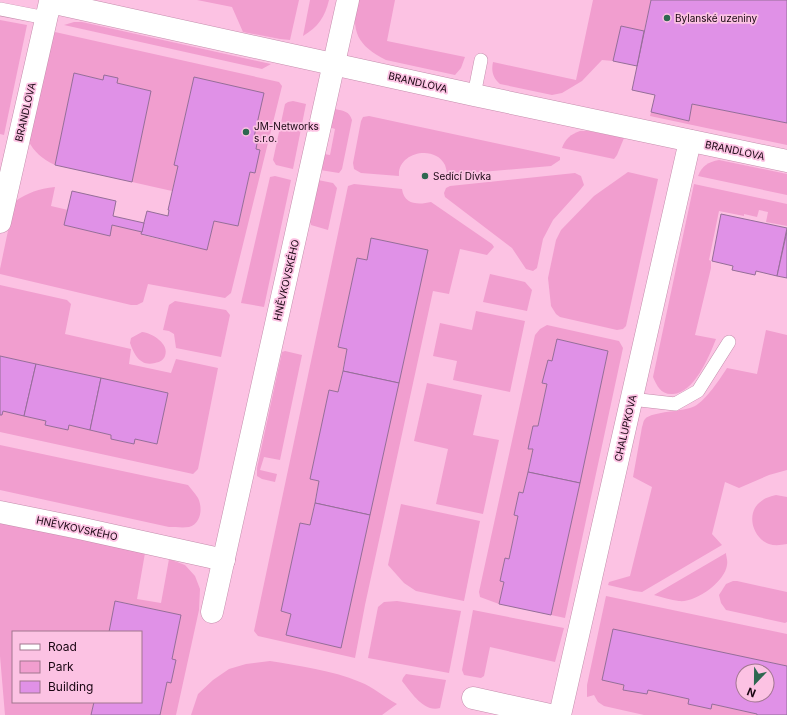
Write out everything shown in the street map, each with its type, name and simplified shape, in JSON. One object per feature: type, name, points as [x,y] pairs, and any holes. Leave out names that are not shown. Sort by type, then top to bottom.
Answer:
[{"type":"street","name":"HNĚVKOVSKÉHO","points":[[212,612],[348,0]]},
{"type":"street","name":"BRANDLOVA","points":[[0,222],[49,6],[334,63],[474,95],[787,161]]},
{"type":"street","name":"CHALUPKOVA","points":[[560,715],[690,140]]},
{"type":"street","name":"HNĚVKOVSKÉHO","points":[[0,512],[224,560]]},
{"type":"street","points":[[473,698],[550,715]]},
{"type":"lane","points":[[0,9],[49,6]]},
{"type":"lane","points":[[474,95],[481,60]]},
{"type":"lane","points":[[631,399],[675,404],[698,391],[729,342]]},
{"type":"green space","points":[[197,0],[299,0],[290,40],[243,32],[232,7]]},
{"type":"green space","points":[[310,0],[329,0],[320,21],[313,29],[303,36]]},
{"type":"green space","points":[[357,0],[395,0],[387,41],[465,57],[461,68],[455,75],[386,60],[368,49],[362,43],[356,29],[355,11]]},
{"type":"green space","points":[[593,0],[651,0],[644,31],[621,26],[613,61],[602,60],[582,81],[562,93],[552,95],[500,84],[498,82],[493,74],[493,62],[576,80]]},
{"type":"green space","points":[[0,20],[27,25],[4,135],[0,134]]},
{"type":"green space","points":[[74,22],[82,22],[271,64],[262,69],[64,25]]},
{"type":"green space","points":[[55,32],[279,82],[282,86],[231,293],[225,298],[148,284],[143,302],[137,305],[131,305],[0,274],[14,202],[34,192],[55,187],[51,206],[68,210],[64,225],[110,236],[112,225],[142,232],[142,235],[207,250],[214,221],[238,226],[250,172],[260,150],[256,149],[258,138],[254,137],[194,77],[174,164],[178,166],[172,191],[132,182],[151,91],[74,73],[55,165],[50,163],[36,152],[28,140],[51,38]]},
{"type":"green space","points":[[293,101],[306,104],[293,169],[276,165],[273,160],[285,104]]},
{"type":"green space","points":[[692,104],[787,123],[787,145],[650,116],[651,112],[689,121]]},
{"type":"green space","points":[[335,109],[348,113],[352,120],[342,169],[339,173],[320,170],[324,154],[330,155],[335,129],[329,127]]},
{"type":"green space","points":[[369,116],[560,157],[560,160],[551,166],[447,175],[445,165],[440,158],[433,154],[426,153],[410,156],[404,161],[400,168],[399,176],[361,173],[354,169],[353,163],[361,121],[363,117]]},
{"type":"green space","points":[[580,131],[589,131],[624,138],[614,159],[562,148],[569,137]]},
{"type":"green space","points":[[719,160],[787,174],[787,195],[698,176],[706,165]]},
{"type":"green space","points":[[628,172],[658,179],[626,326],[623,329],[617,330],[560,317],[551,306],[548,278],[556,240],[561,230],[594,196]]},
{"type":"green space","points":[[575,173],[581,176],[584,185],[553,220],[543,239],[537,268],[533,271],[526,269],[512,248],[445,197],[444,193],[446,188],[450,186]]},
{"type":"green space","points":[[275,176],[291,180],[264,307],[241,303],[270,177]]},
{"type":"green space","points":[[318,180],[333,183],[337,188],[328,230],[311,225],[310,222]]},
{"type":"green space","points":[[354,184],[402,189],[403,194],[409,201],[413,203],[431,202],[492,244],[494,247],[487,255],[460,249],[449,294],[433,291],[365,605],[355,658],[258,636],[254,631],[348,186]],"holes":[[[372,238],[427,251],[341,647],[286,635],[291,614],[281,611],[300,523],[310,525],[319,481],[310,479],[329,391],[338,392],[347,349],[338,346],[357,258],[367,260]]]},
{"type":"green space","points":[[694,184],[787,204],[787,226],[766,222],[768,212],[759,210],[757,217],[719,211],[709,260],[711,261],[711,268],[695,335],[716,339],[705,364],[694,381],[688,388],[681,392],[669,394],[660,389],[653,377]]},
{"type":"green space","points":[[490,274],[525,282],[532,290],[527,311],[483,302]]},
{"type":"green space","points":[[0,285],[67,300],[71,304],[65,334],[131,349],[129,364],[171,373],[176,359],[218,368],[198,469],[193,474],[0,432],[0,415],[2,415],[3,411],[46,421],[45,425],[67,430],[69,425],[111,435],[111,439],[133,444],[135,439],[156,444],[168,393],[0,356]]},
{"type":"green space","points":[[175,301],[226,310],[230,315],[221,357],[176,348],[174,334],[163,330],[169,305]]},
{"type":"green space","points":[[476,311],[525,321],[510,392],[453,380],[457,361],[433,356],[440,323],[472,330]]},
{"type":"green space","points":[[547,325],[619,341],[623,348],[565,618],[551,615],[608,351],[557,339],[523,493],[519,492],[514,515],[518,516],[509,559],[505,558],[500,581],[504,582],[499,604],[480,597],[479,592],[535,335],[540,329]]},
{"type":"green space","points":[[766,330],[787,335],[787,470],[769,475],[739,488],[725,482],[712,534],[722,545],[642,592],[608,585],[609,582],[630,576],[652,487],[633,477],[644,420],[654,414],[695,406],[708,394],[727,368],[757,374]]},
{"type":"green space","points":[[142,332],[151,334],[163,343],[166,352],[164,358],[159,362],[150,364],[145,363],[138,359],[133,351],[130,343],[131,338]]},
{"type":"green space","points":[[285,351],[302,355],[280,460],[264,457],[260,470],[277,474],[275,482],[262,479],[257,476],[257,468],[282,352]]},
{"type":"green space","points":[[427,383],[482,395],[473,435],[499,440],[483,514],[436,504],[448,449],[414,441]]},
{"type":"green space","points":[[0,445],[188,485],[200,502],[200,515],[196,523],[189,527],[169,527],[0,490]]},
{"type":"green space","points":[[776,495],[787,497],[787,544],[774,545],[763,541],[755,532],[753,526],[752,520],[755,508],[763,500]]},
{"type":"green space","points":[[401,504],[480,521],[464,601],[416,591],[404,583],[388,565]]},
{"type":"green space","points":[[0,523],[145,553],[137,599],[161,603],[169,559],[185,565],[195,576],[200,589],[199,610],[176,715],[160,715],[167,682],[171,682],[176,660],[172,659],[181,615],[116,601],[109,631],[12,631],[12,703],[94,703],[91,715],[5,715],[0,656]]},
{"type":"green space","points":[[726,553],[727,563],[725,572],[715,584],[701,595],[686,601],[679,601],[654,595]]},
{"type":"green space","points":[[733,581],[787,592],[787,622],[785,623],[726,610],[721,603],[719,595],[726,584]]},
{"type":"green space","points":[[606,596],[787,634],[787,666],[613,630],[602,680],[624,685],[623,690],[647,694],[648,690],[689,699],[689,704],[711,709],[712,704],[757,715],[644,715],[604,706],[598,702],[594,695],[587,697],[587,685]]},
{"type":"green space","points":[[397,601],[461,611],[449,673],[368,658],[378,607],[384,602]]},
{"type":"green space","points":[[473,610],[564,628],[555,662],[490,647],[484,676],[481,678],[464,675],[462,670]]},
{"type":"green space","points":[[270,661],[338,674],[360,682],[397,704],[382,715],[191,715],[198,694],[213,680],[229,669],[246,664]]},
{"type":"green space","points":[[406,674],[446,680],[440,708],[434,709],[423,705],[414,696],[402,681]]},
{"type":"building","points":[[651,0],[787,0],[787,123],[692,104],[689,121],[651,112],[655,95],[632,90]]},
{"type":"building","points":[[621,26],[644,31],[637,66],[613,61]]},
{"type":"building","points":[[74,73],[103,80],[104,75],[118,78],[117,83],[151,91],[132,182],[55,165]]},
{"type":"building","points":[[194,77],[264,93],[254,137],[258,138],[256,149],[260,150],[255,173],[250,172],[238,226],[214,221],[207,250],[141,234],[147,211],[168,216],[178,166],[174,165]]},
{"type":"building","points":[[72,191],[116,201],[113,216],[144,223],[142,232],[112,225],[110,236],[64,225]]},
{"type":"building","points":[[721,214],[787,228],[777,276],[756,271],[755,275],[732,270],[733,266],[712,261]]},
{"type":"building","points":[[787,231],[787,278],[777,276]]},
{"type":"building","points":[[371,238],[428,250],[399,383],[343,371],[347,349],[338,347],[357,258],[367,260]]},
{"type":"building","points":[[557,339],[608,351],[580,483],[528,472],[533,449],[528,449],[533,426],[538,426],[547,384],[542,383],[548,360],[552,361]]},
{"type":"building","points":[[0,356],[36,364],[24,416],[3,411],[2,415],[0,415]]},
{"type":"building","points":[[36,364],[101,378],[90,430],[69,425],[68,430],[45,425],[46,421],[24,416]]},
{"type":"building","points":[[343,371],[399,383],[370,515],[315,503],[319,481],[310,479],[329,390],[338,392]]},
{"type":"building","points":[[101,378],[168,393],[157,444],[135,439],[134,444],[111,439],[111,435],[90,430]]},
{"type":"building","points":[[528,472],[580,483],[551,615],[499,604],[504,582],[500,581],[505,558],[509,559],[518,516],[514,515],[519,492],[523,493]]},
{"type":"building","points":[[315,503],[370,515],[341,648],[286,635],[291,614],[281,611],[300,523],[310,525]]},
{"type":"building","points":[[115,601],[181,615],[172,659],[176,660],[171,683],[167,682],[160,715],[91,715],[94,703],[142,703],[142,631],[109,631]]},
{"type":"building","points":[[613,629],[773,663],[735,663],[735,703],[775,703],[775,663],[787,666],[787,715],[757,715],[712,704],[711,709],[688,704],[689,699],[648,690],[647,694],[623,690],[624,685],[602,680]]},
{"type":"place","name":"Bylanské uzeniny","points":[[667,18]]},
{"type":"place","name":"JM-Networks s.r.o.","points":[[246,132]]},
{"type":"place","name":"Sedící Dívka","points":[[425,176]]}]
